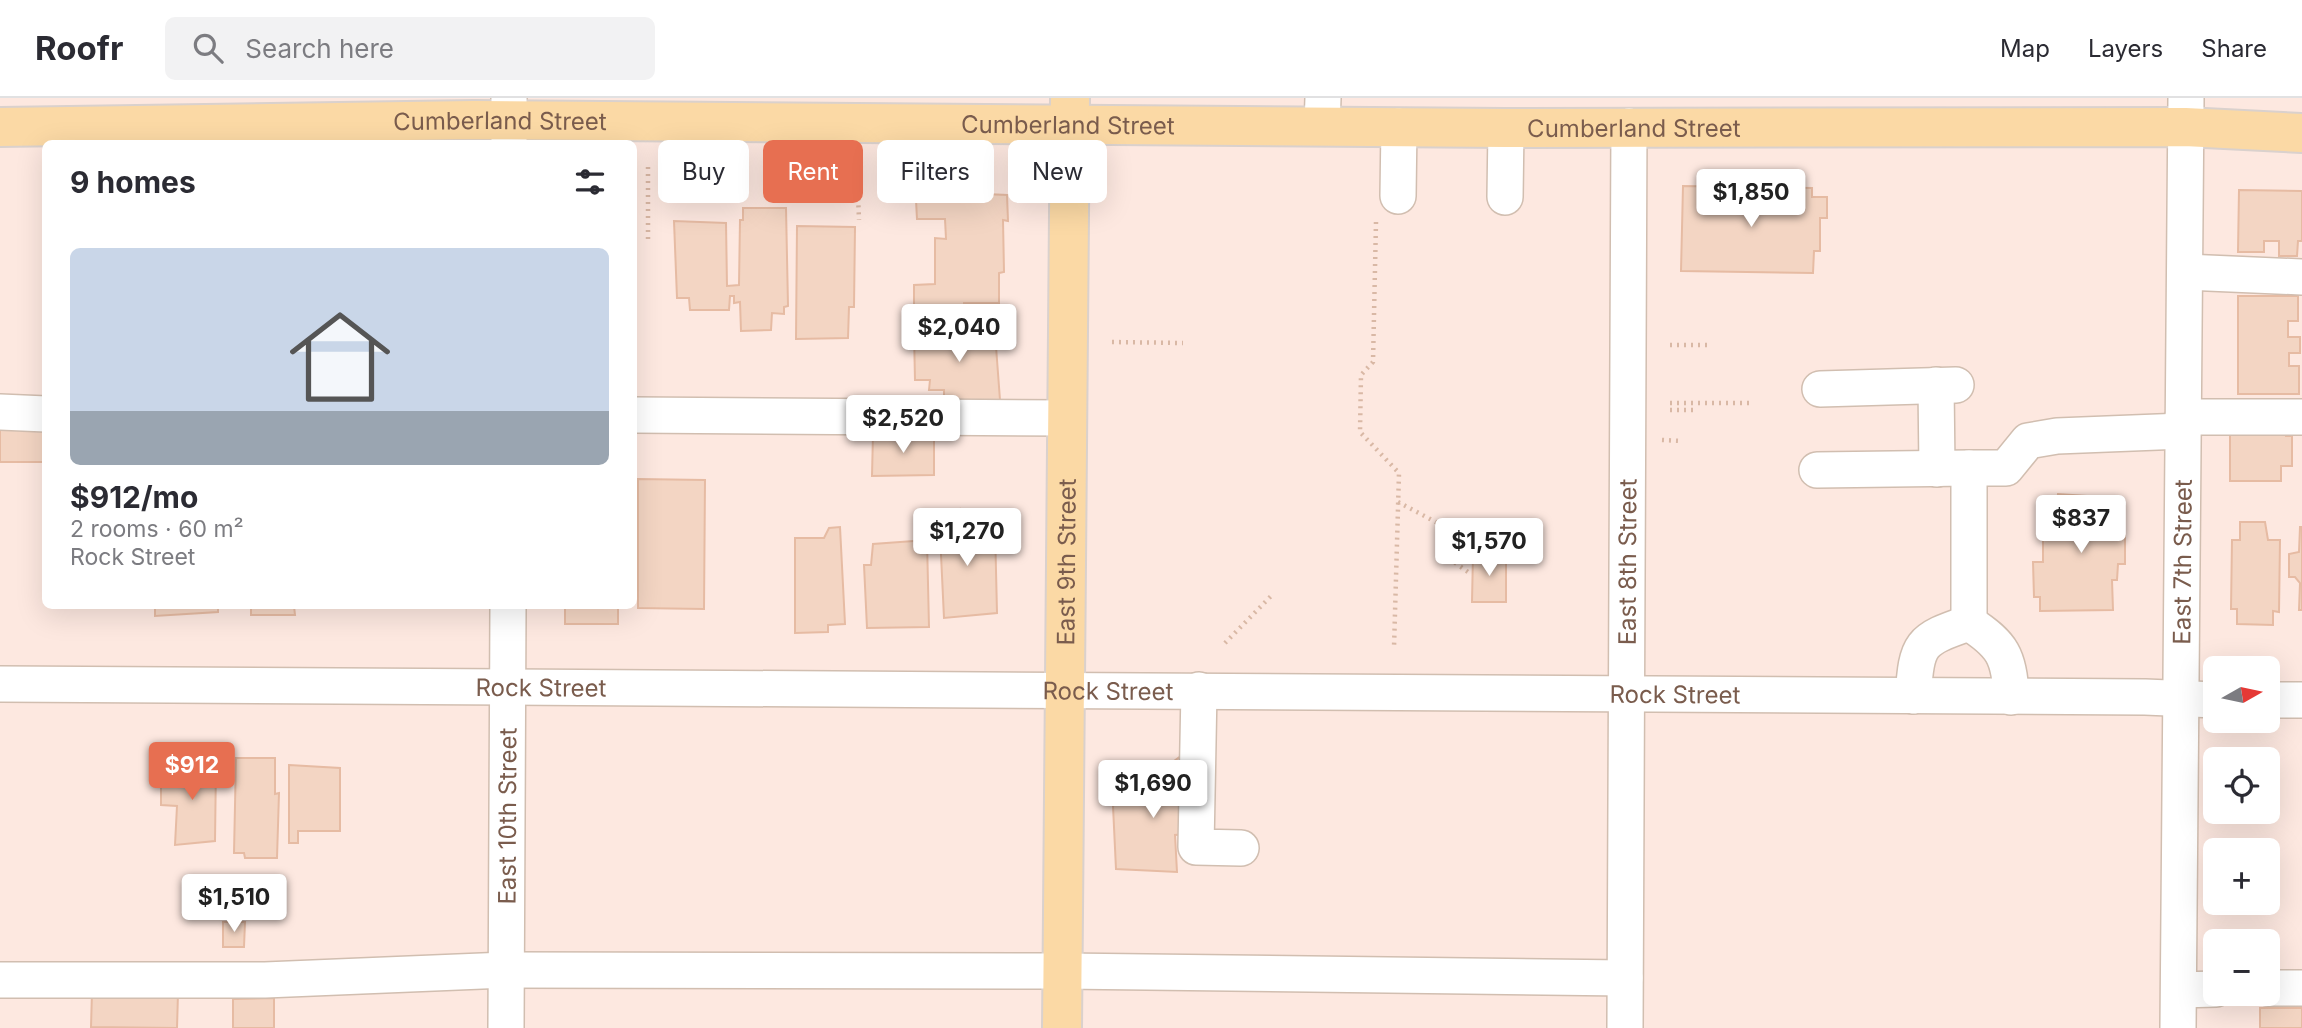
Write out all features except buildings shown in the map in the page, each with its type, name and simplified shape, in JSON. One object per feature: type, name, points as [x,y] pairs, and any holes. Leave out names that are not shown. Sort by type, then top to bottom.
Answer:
[{"type":"main road","name":"Cumberland Street","points":[[0,127],[1070,111],[1322,111],[1399,126],[1506,128],[1629,112],[2185,113],[2302,133]]},
{"type":"main road","name":"East 9th Street","points":[[1062,1028],[1070,111]]},
{"type":"street","name":"East 8th Street","points":[[1625,1028],[1629,112]]},
{"type":"street","name":"East 7th Street","points":[[2178,1028],[2199,699],[2183,424],[2185,113]]},
{"type":"street","points":[[1387,204],[1399,126]]},
{"type":"street","points":[[1505,197],[1506,128]]},
{"type":"street","points":[[2185,272],[2302,277]]},
{"type":"street","points":[[1820,389],[1946,385],[1969,623]]},
{"type":"street","points":[[0,412],[42,414]]},
{"type":"street","points":[[637,415],[1066,418]]},
{"type":"street","points":[[1817,470],[2006,468],[2028,441],[2183,424],[2302,417]]},
{"type":"street","name":"East 10th Street","points":[[506,1028],[508,609]]},
{"type":"street","points":[[1913,695],[1916,656],[1936,635],[1969,623]]},
{"type":"street","points":[[1969,623],[1996,640],[2010,675],[2011,697]]},
{"type":"street","name":"Rock Street","points":[[0,684],[1199,690],[2199,699]]},
{"type":"street","points":[[1199,690],[1196,846],[1241,848]]},
{"type":"street","points":[[2280,700],[2302,700]]},
{"type":"street","points":[[0,980],[265,980],[506,970],[1063,971],[1625,978]]},
{"type":"street","points":[[2280,988],[2302,988]]},
{"type":"street","points":[[2179,990],[2203,989]]},
{"type":"path","points":[[648,162],[648,239]]},
{"type":"path","points":[[858,203],[859,220]]},
{"type":"path","points":[[1387,204],[1373,362],[1361,375],[1360,432],[1398,473],[1394,649]]},
{"type":"path","points":[[1112,342],[1183,343]]},
{"type":"path","points":[[1670,345],[1712,345]]},
{"type":"path","points":[[1670,403],[1751,403]]},
{"type":"path","points":[[1670,410],[1694,410]]},
{"type":"path","points":[[1398,502],[1447,528],[1478,527]]},
{"type":"path","points":[[1453,528],[1454,562],[1468,572]]},
{"type":"path","points":[[1225,643],[1272,596]]},
{"type":"shaded area","points":[[0,98],[2302,98],[2302,1028],[0,1028]]}]
